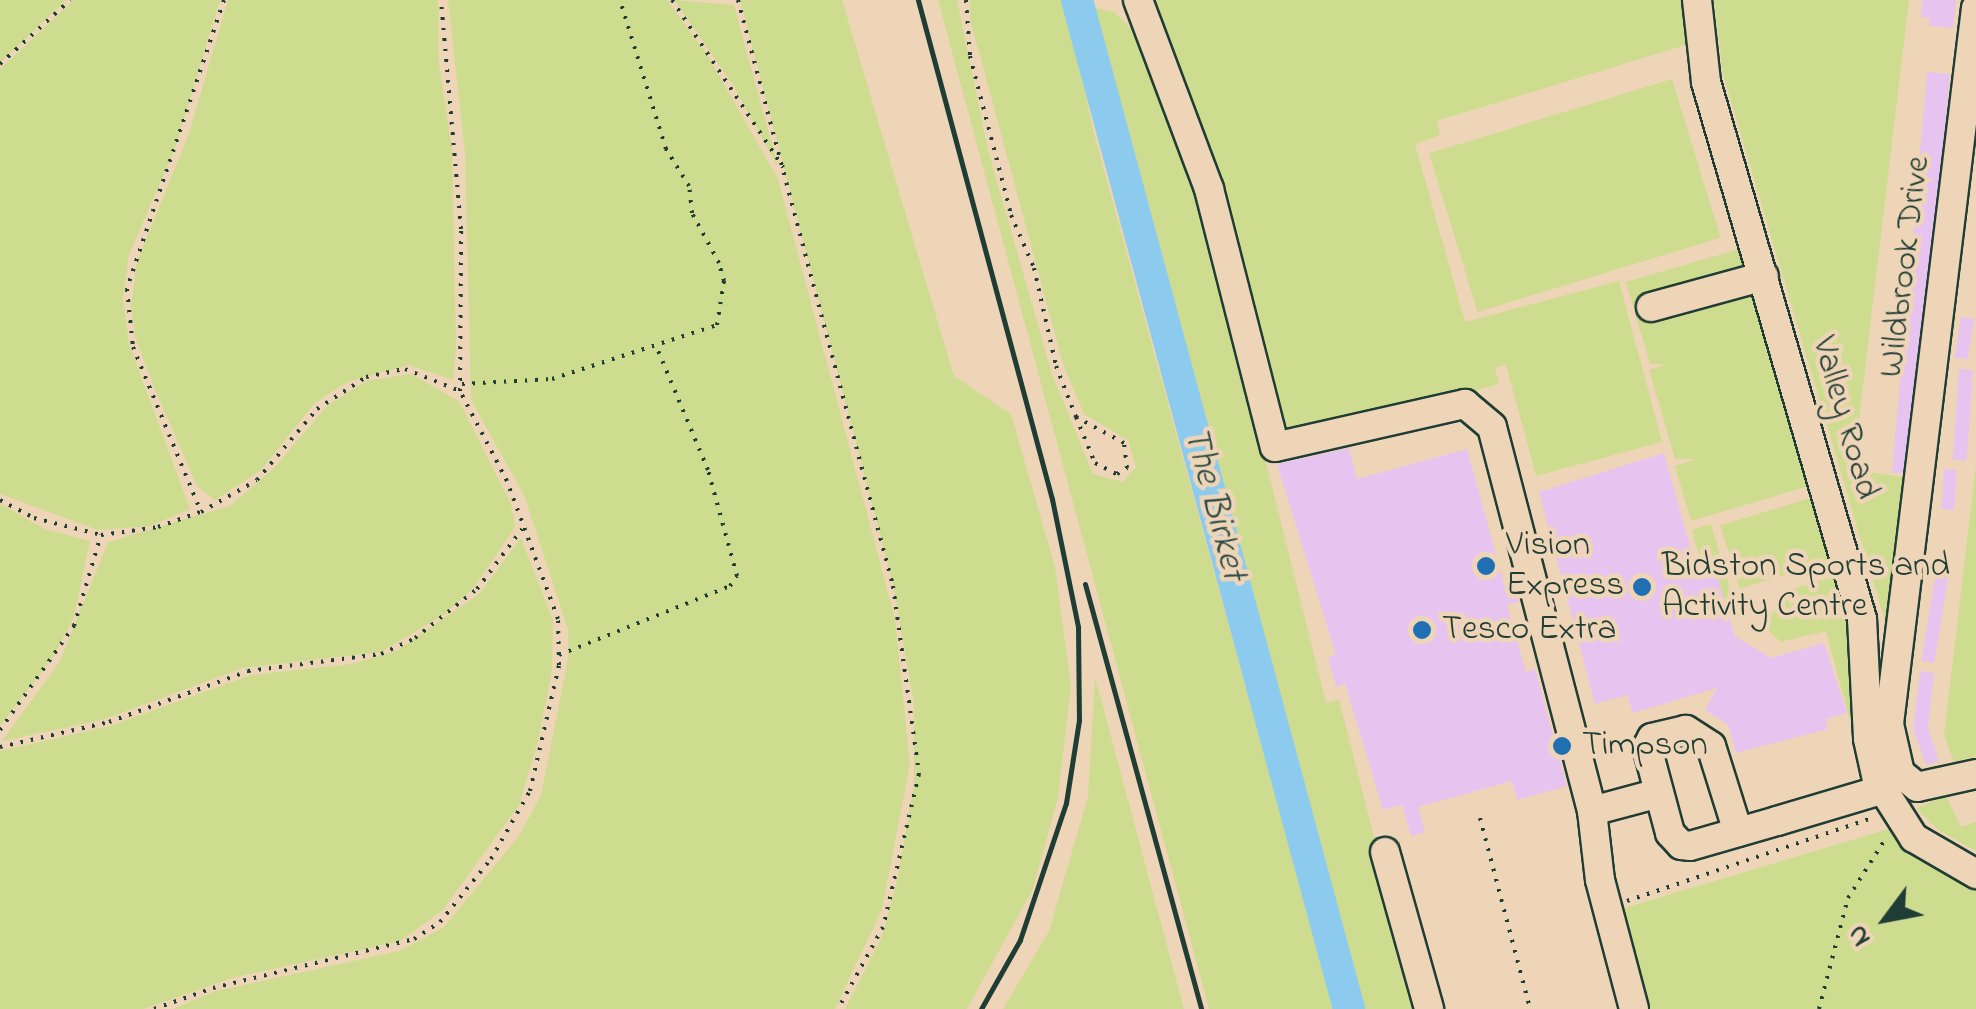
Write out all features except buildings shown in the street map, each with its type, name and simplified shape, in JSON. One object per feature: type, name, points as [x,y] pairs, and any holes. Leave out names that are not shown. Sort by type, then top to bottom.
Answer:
[{"type":"street","points":[[1138,0],[1209,189],[1275,447],[1465,404],[1492,427],[1592,811],[1604,898],[1634,1009]]},
{"type":"street","name":"Valley Road","points":[[1696,0],[1706,82],[1862,619],[1868,740],[1889,825],[1936,855],[1976,874]]},
{"type":"street","name":"Wildbrook Drive","points":[[1976,8],[1974,54],[1888,724],[1897,765],[1909,782],[1928,786],[1976,774]]},
{"type":"street","points":[[1651,307],[1764,276]]},
{"type":"street","points":[[1738,832],[1714,750],[1696,734],[1679,730],[1648,742],[1670,833],[1681,845],[1738,832],[1880,790]]},
{"type":"street","points":[[1592,811],[1659,792]]},
{"type":"street","points":[[1386,852],[1428,1009]]},
{"type":"path","points":[[0,64],[70,0]]},
{"type":"path","points":[[200,512],[132,347],[127,289],[224,0]]},
{"type":"path","points":[[154,1009],[212,988],[378,951],[440,922],[491,859],[530,792],[559,655],[558,619],[524,527],[460,387],[461,229],[441,0]]},
{"type":"path","points":[[0,500],[34,518],[100,535],[158,527],[200,512],[257,480],[317,409],[366,377],[404,369],[460,387],[523,385],[657,348],[716,325],[724,282],[706,246],[708,234],[692,214],[689,186],[666,149],[620,0]]},
{"type":"path","points":[[672,0],[782,167]]},
{"type":"path","points":[[738,0],[894,586],[919,774],[882,927],[838,1009]]},
{"type":"path","points":[[966,0],[970,56],[994,154],[1076,417],[1103,472],[1127,468],[1124,443],[1076,417]]},
{"type":"path","points":[[559,655],[730,586],[737,576],[708,470],[657,348]]},
{"type":"path","points":[[0,747],[109,722],[248,671],[381,654],[415,638],[477,589],[524,527]]},
{"type":"path","points":[[0,730],[74,626],[100,535]]},
{"type":"path","points":[[1480,818],[1530,1009]]},
{"type":"path","points":[[1604,898],[1620,894],[1626,902],[1873,818],[1889,825],[1867,858],[1848,898],[1819,1009]]},
{"type":"green space","points":[[0,0],[66,0],[0,63]]},
{"type":"green space","points":[[74,0],[220,0],[175,148],[129,255],[123,299],[129,344],[190,509],[150,526],[98,530],[0,494],[0,69]]},
{"type":"green space","points":[[228,0],[438,0],[439,64],[452,149],[456,346],[453,380],[409,365],[347,382],[315,403],[260,471],[215,500],[197,486],[156,392],[136,340],[131,306],[137,262],[189,133]]},
{"type":"green space","points":[[448,0],[667,0],[706,53],[778,179],[895,619],[910,764],[882,909],[835,1009],[173,1009],[216,991],[399,951],[443,928],[519,836],[541,795],[568,659],[568,629],[524,495],[471,400],[465,154]]},
{"type":"green space","points":[[674,0],[734,5],[778,167],[733,85]]},
{"type":"green space","points":[[740,0],[842,0],[954,376],[1011,414],[1055,567],[1071,686],[1058,797],[1033,889],[967,1009],[845,1009],[882,936],[897,881],[914,785],[914,704],[893,584]]},
{"type":"green space","points":[[938,0],[957,0],[988,150],[1052,374],[1093,474],[1123,482],[1136,467],[1128,440],[1084,414],[1063,364],[970,19],[970,0],[1065,0],[1093,130],[1334,1009],[1209,1009]]},
{"type":"green space","points":[[1147,0],[1688,0],[1692,43],[1437,121],[1440,135],[1415,144],[1465,322],[1619,281],[1662,442],[1536,476],[1506,365],[1495,368],[1499,384],[1288,443]]},
{"type":"green space","points":[[1714,0],[1909,0],[1853,470],[1904,477],[1886,625],[1723,74]]},
{"type":"green space","points":[[1083,5],[1114,12],[1134,31],[1197,187],[1326,703],[1339,700],[1418,1009],[1353,1009]]},
{"type":"green space","points":[[1672,79],[1721,238],[1478,312],[1429,153]]},
{"type":"green space","points":[[1746,247],[1816,484],[1691,521],[1675,466],[1696,459],[1675,459],[1649,370],[1668,364],[1650,364],[1626,282]]},
{"type":"green space","points":[[411,374],[459,401],[511,504],[515,527],[475,586],[445,614],[381,652],[243,668],[102,720],[2,741],[60,661],[108,542],[230,506],[274,468],[327,406],[366,381]]},
{"type":"green space","points":[[1976,465],[1976,756],[1954,762],[1944,735]]},
{"type":"green space","points":[[1817,496],[1836,559],[1740,589],[1720,526]]},
{"type":"green space","points":[[0,504],[45,529],[90,541],[74,617],[53,657],[0,726]]},
{"type":"green space","points":[[1711,524],[1738,617],[1729,616],[1710,553],[1699,556],[1692,530]]},
{"type":"green space","points":[[521,538],[553,620],[552,671],[538,741],[519,805],[442,911],[400,941],[232,978],[143,1009],[0,1009],[0,751],[110,726],[251,675],[352,664],[398,650],[479,594]]},
{"type":"green space","points":[[1842,574],[1851,603],[1851,724],[1826,631],[1781,642],[1764,627],[1786,591]]},
{"type":"green space","points":[[1095,677],[1184,1009],[1003,1009],[1049,931],[1088,796]]},
{"type":"green space","points":[[1946,796],[1961,827],[1976,822],[1976,851],[1938,830],[1916,808]]},
{"type":"green space","points":[[1892,828],[1930,866],[1976,881],[1976,1009],[1650,1009],[1624,908]]},
{"type":"waterway","name":"The Birket","points":[[1077,0],[1349,1009]]},
{"type":"railway","points":[[918,0],[1052,499],[1078,627],[1079,720],[1066,803],[1020,940],[981,1009]]},
{"type":"railway","points":[[1085,584],[1201,1009]]},
{"type":"place","name":"Vision Express","points":[[1486,566]]},
{"type":"place","name":"Bidston Sports and Activity Centre","points":[[1642,587]]},
{"type":"place","name":"Tesco Extra","points":[[1422,630]]},
{"type":"place","name":"Timpson","points":[[1562,746]]}]
